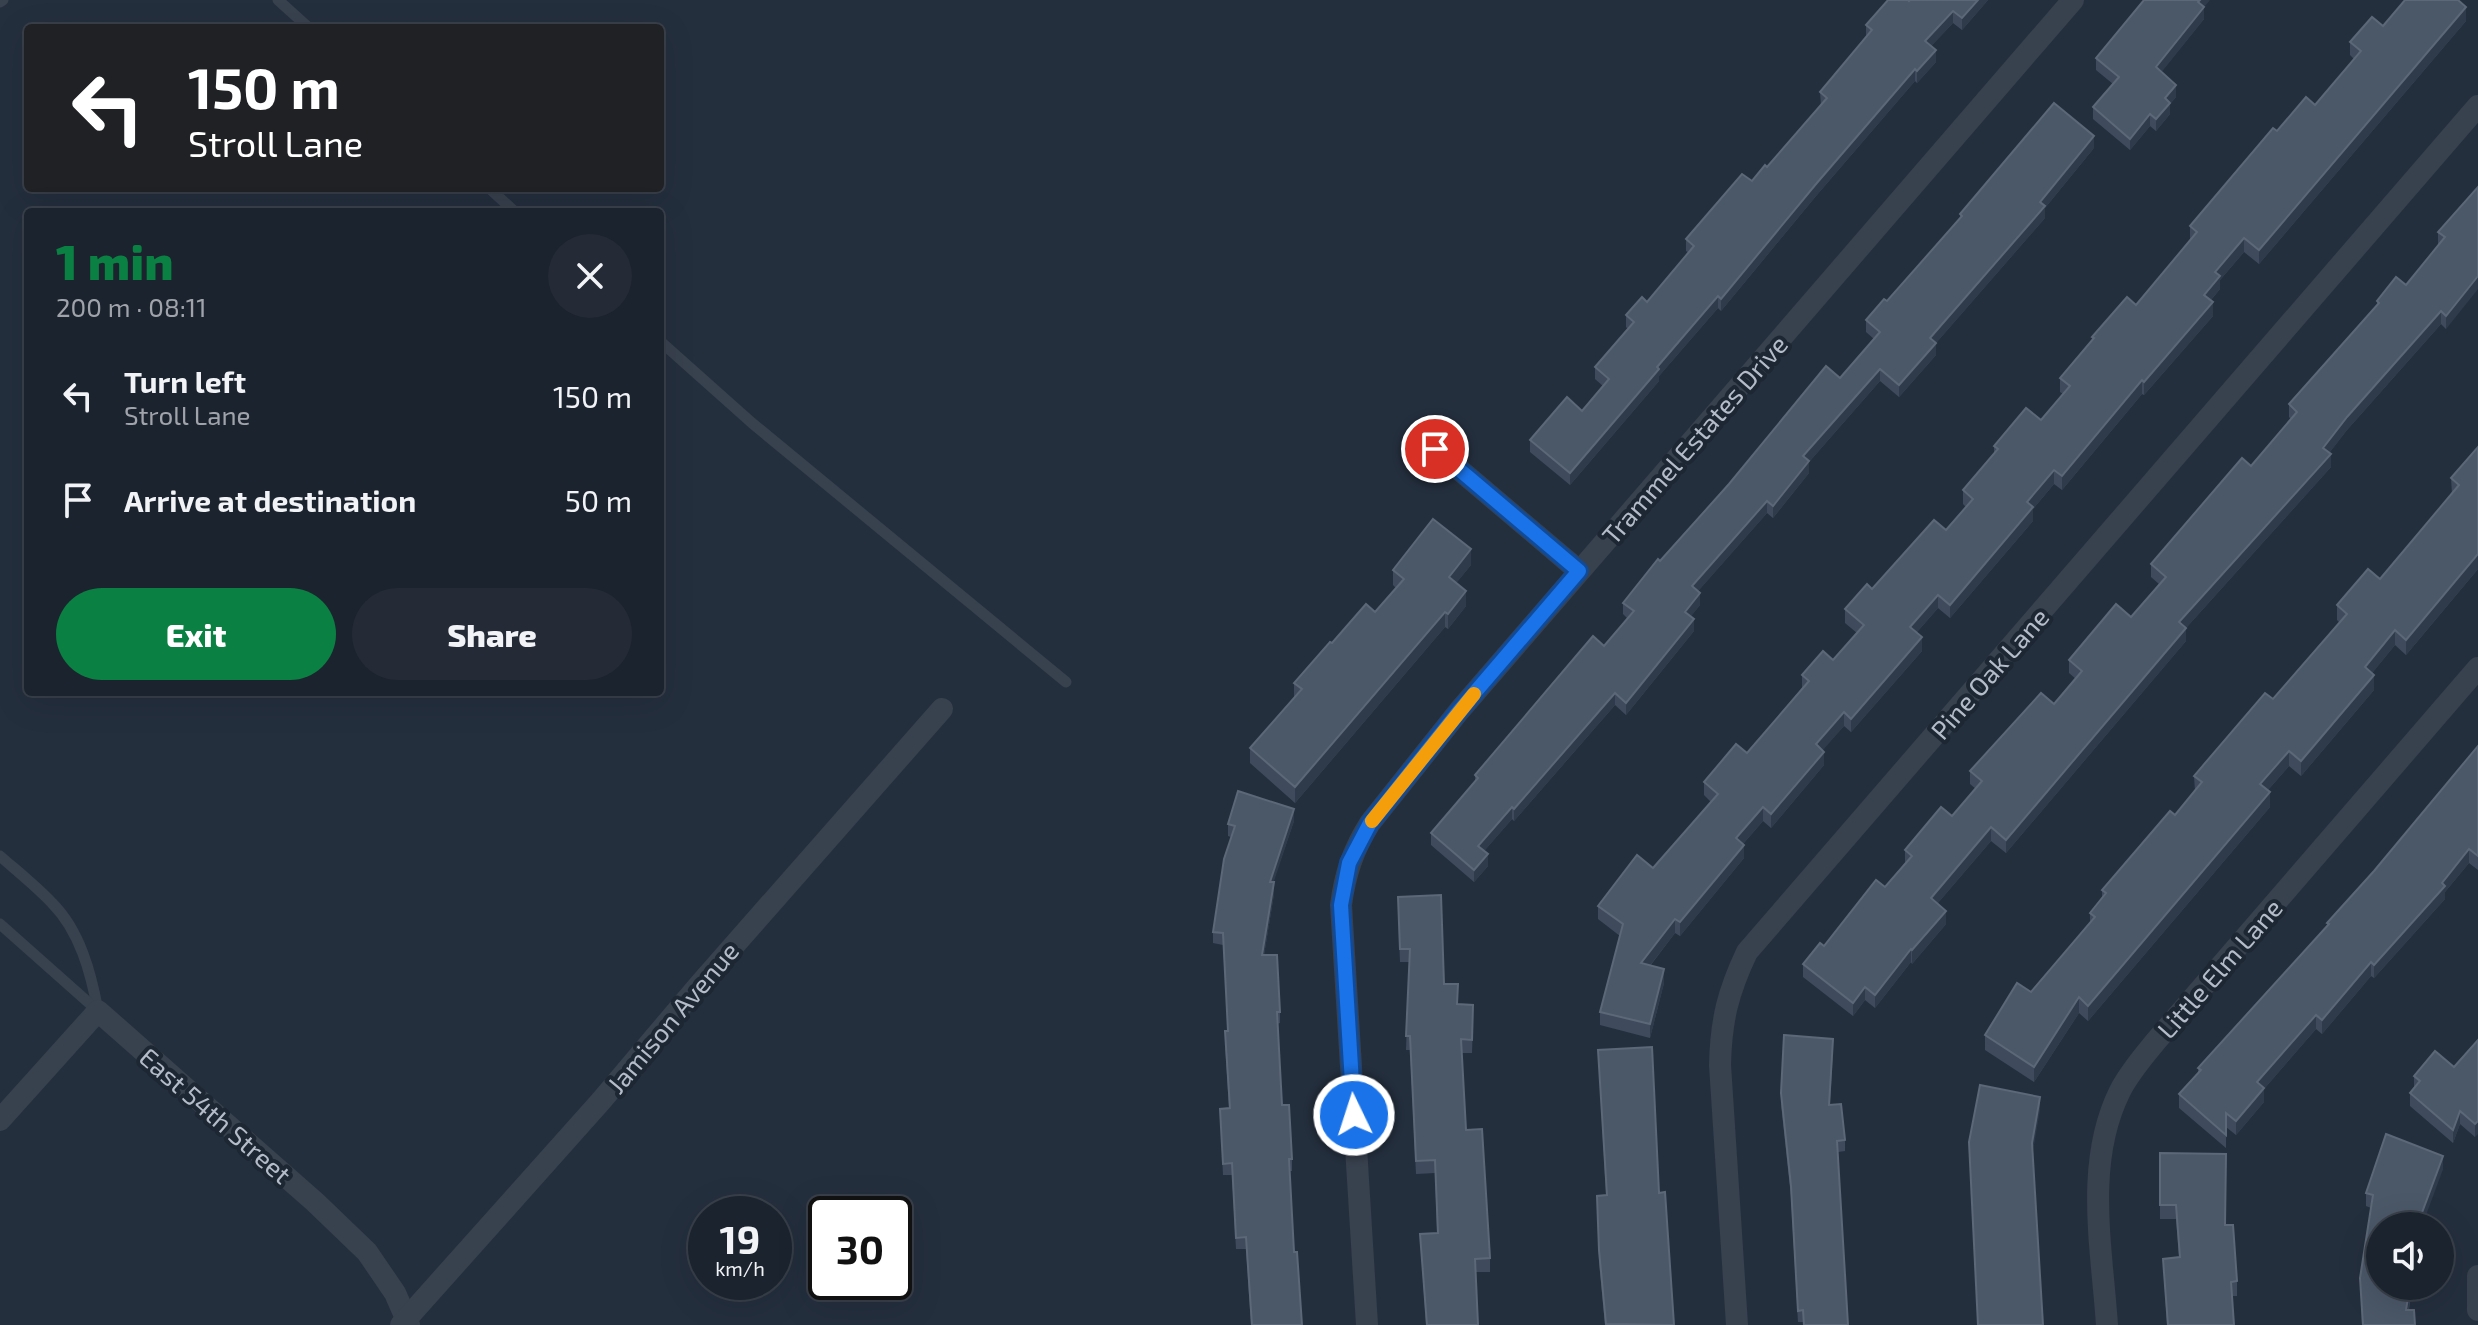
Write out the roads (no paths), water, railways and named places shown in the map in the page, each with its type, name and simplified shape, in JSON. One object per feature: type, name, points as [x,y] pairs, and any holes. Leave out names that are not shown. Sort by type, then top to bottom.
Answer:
[{"type":"street","name":"Trammel Estates Drive","points":[[1367,1325],[1341,905],[1349,863],[1370,823],[1459,711],[2073,0]]},
{"type":"street","name":"Pine Oak Lane","points":[[1737,1325],[1720,1065],[1721,1028],[1726,1002],[1747,952],[2478,106]]},
{"type":"street","points":[[1435,449],[1579,571]]},
{"type":"street","name":"Little Elm Lane","points":[[2107,1325],[2099,1166],[2111,1111],[2121,1089],[2156,1041],[2478,668]]},
{"type":"street","name":"Jamison Avenue","points":[[405,1324],[942,709]]},
{"type":"street","points":[[0,1120],[98,1011]]},
{"type":"street","name":"East 54th Street","points":[[98,1011],[315,1202],[367,1252],[395,1293],[405,1324]]},
{"type":"street","points":[[2478,1276],[2478,1310]]},
{"type":"lane","points":[[278,0],[305,24]]},
{"type":"lane","points":[[493,192],[511,208]]},
{"type":"lane","points":[[664,345],[752,423],[1066,682]]},
{"type":"lane","points":[[0,856],[54,905],[78,942],[92,978],[98,1011]]},
{"type":"lane","name":"East 54th Street","points":[[0,924],[98,1011]]}]
